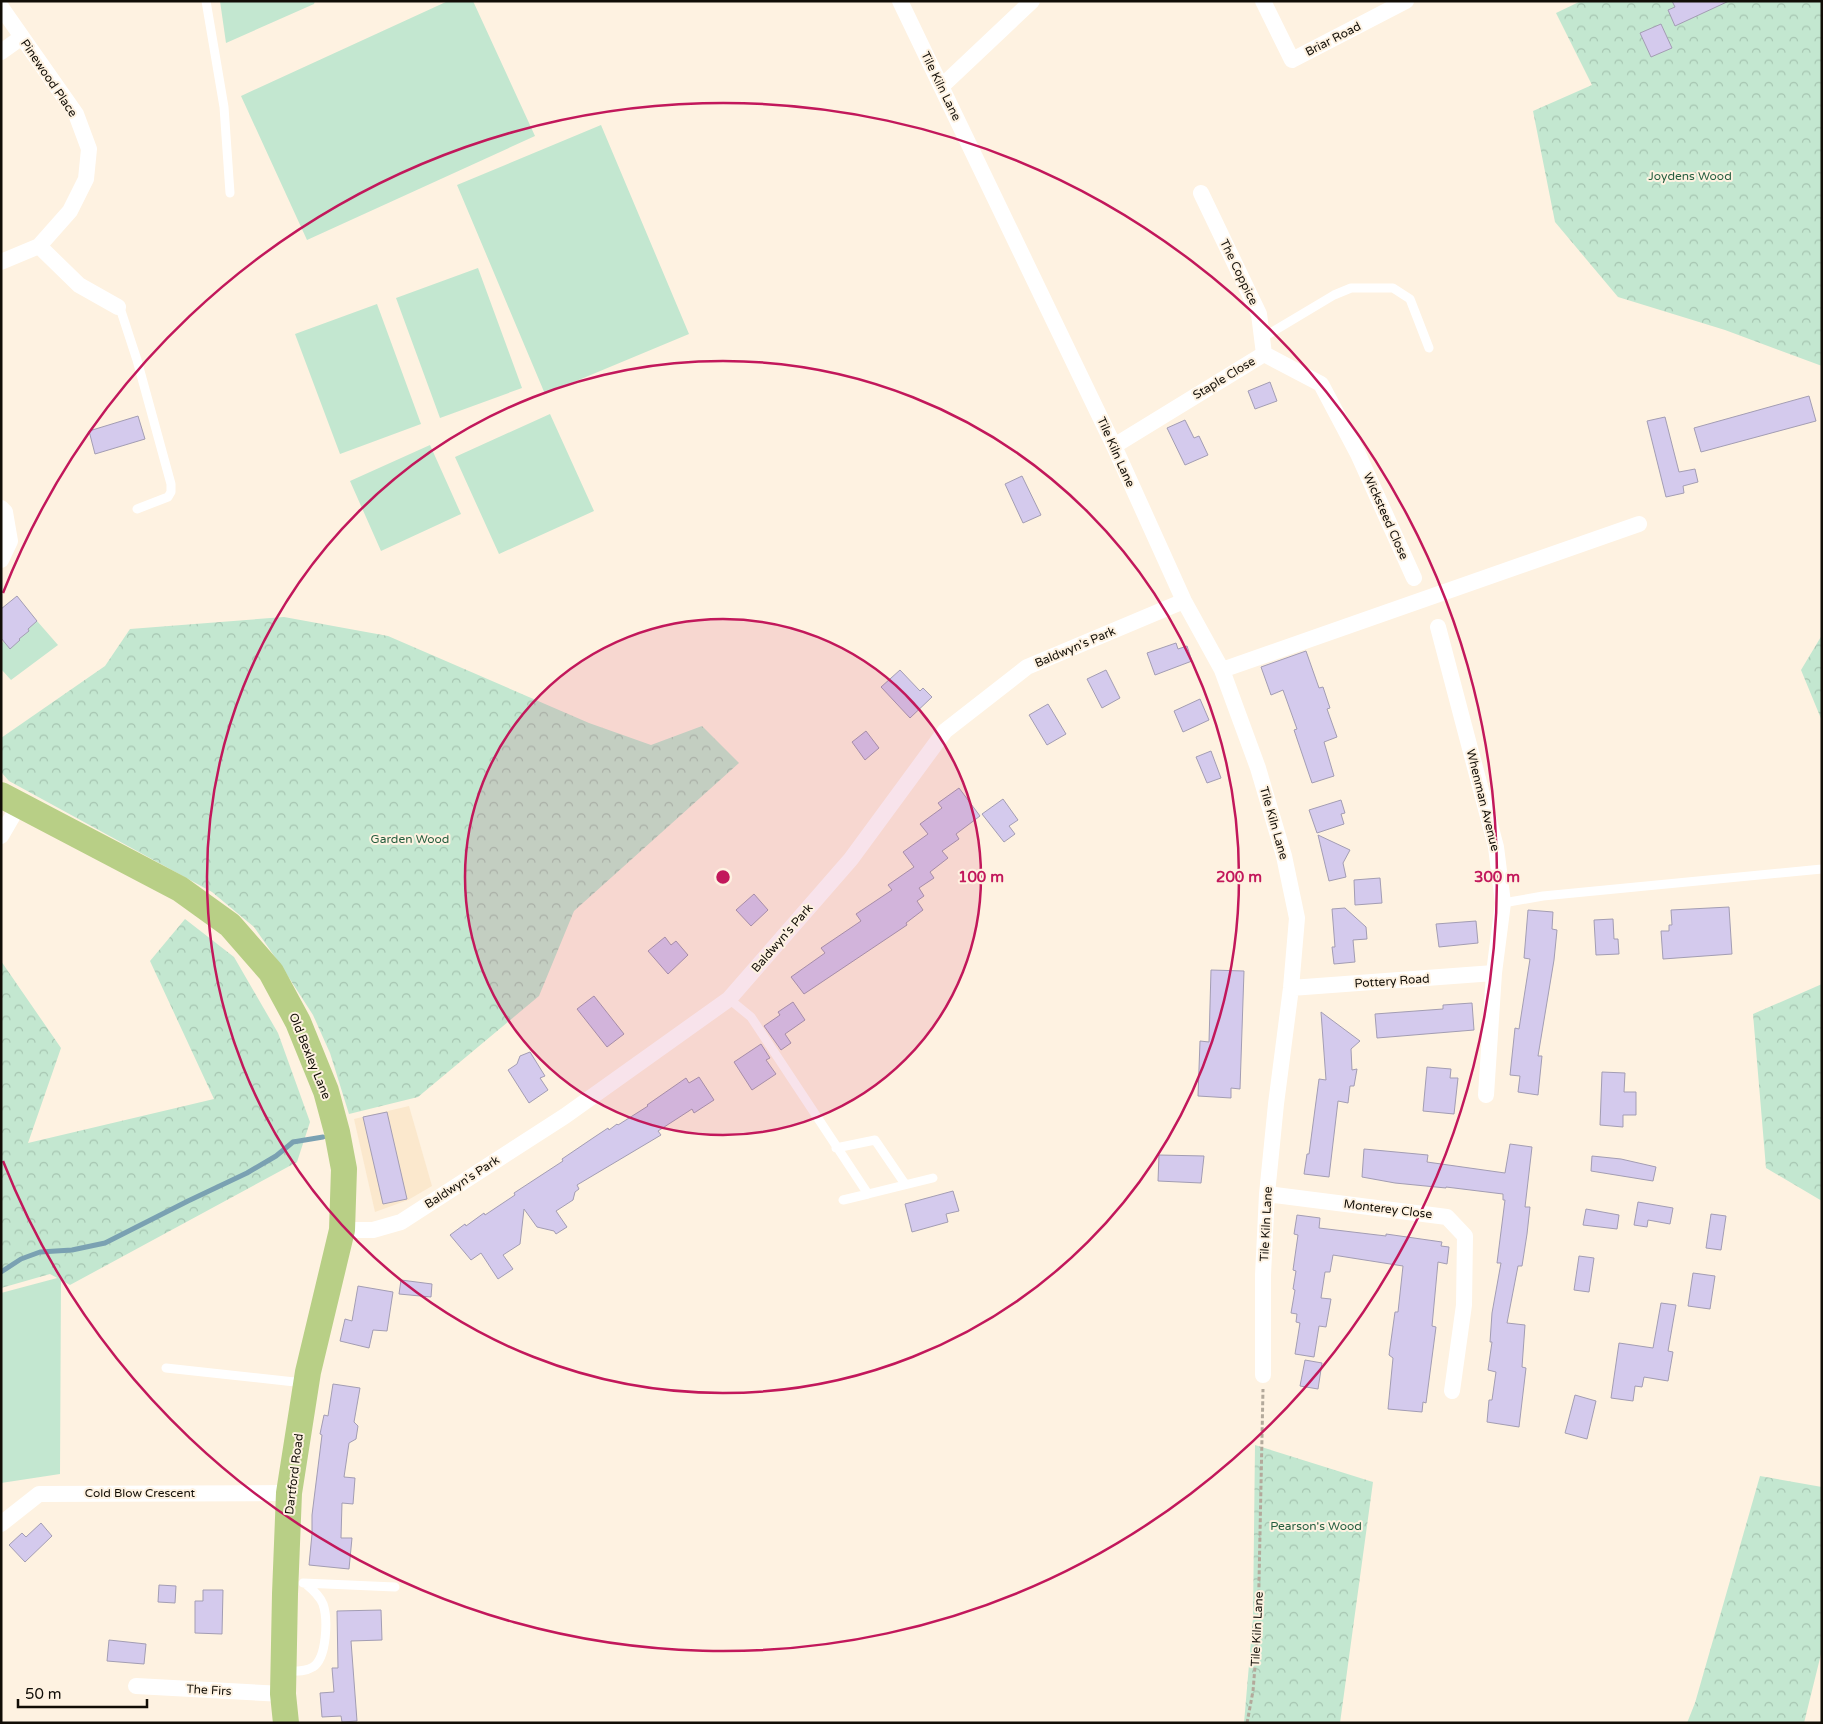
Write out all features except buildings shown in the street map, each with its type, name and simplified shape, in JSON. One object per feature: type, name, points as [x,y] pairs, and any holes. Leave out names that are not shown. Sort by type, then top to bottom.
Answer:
[{"type":"main road","name":"Old Bexley Lane","points":[[10,800],[180,889],[230,925],[271,972],[298,1022],[326,1091],[333,1115],[344,1169],[342,1230]]},
{"type":"main road","name":"Dartford Road","points":[[286,1723],[283,1682],[296,1583],[289,1493],[307,1383],[342,1230]]},
{"type":"street","name":"Tile Kiln Lane","points":[[900,1],[1114,446],[1184,602],[1222,670],[1258,768],[1284,856],[1297,918],[1291,988],[1267,1194],[1263,1275],[1263,1376]]},
{"type":"street","points":[[942,86],[1032,1]]},
{"type":"street","name":"Briar Road","points":[[1263,1],[1292,60],[1406,1]]},
{"type":"street","name":"Pinewood Place","points":[[1,7],[76,114],[89,149],[86,179],[70,212],[38,246],[1,262]]},
{"type":"street","points":[[1,52],[22,37]]},
{"type":"street","name":"The Coppice","points":[[1201,193],[1259,314],[1263,346]]},
{"type":"street","points":[[38,246],[79,285],[118,307]]},
{"type":"street","name":"Staple Close","points":[[1114,446],[1263,346],[1321,384],[1358,454]]},
{"type":"street","name":"Wicksteed Close","points":[[1358,454],[1414,578]]},
{"type":"street","points":[[1,508],[5,512],[10,541],[1,560]]},
{"type":"street","points":[[1222,670],[1639,524]]},
{"type":"street","name":"Baldwyn's Park","points":[[342,1230],[373,1230],[401,1222],[565,1116],[729,999],[852,859],[945,731],[1027,667],[1184,602]]},
{"type":"street","name":"Whenman Avenue","points":[[1438,627],[1496,848],[1503,903],[1494,974],[1486,1096]]},
{"type":"street","points":[[1,836],[10,800]]},
{"type":"street","name":"Pottery Road","points":[[1291,988],[1494,974]]},
{"type":"street","name":"Monterey Close","points":[[1267,1194],[1447,1217],[1465,1236],[1464,1305],[1452,1392]]},
{"type":"street","name":"Cold Blow Crescent","points":[[1,1524],[39,1494],[289,1493]]},
{"type":"street","name":"The Firs","points":[[136,1686],[283,1682]]},
{"type":"lane","points":[[206,1],[224,107],[230,193]]},
{"type":"lane","points":[[1263,346],[1334,295],[1351,288],[1393,288],[1410,299],[1429,348]]},
{"type":"lane","points":[[118,307],[137,360],[171,484],[171,492],[168,497],[137,509]]},
{"type":"lane","points":[[1503,903],[1543,896],[1822,869]]},
{"type":"lane","points":[[729,999],[751,1017],[868,1194]]},
{"type":"lane","points":[[836,1148],[875,1140],[905,1184]]},
{"type":"lane","points":[[843,1200],[933,1178]]},
{"type":"lane","points":[[166,1368],[307,1383]]},
{"type":"lane","points":[[296,1583],[395,1587]]},
{"type":"lane","points":[[283,1682],[314,1666],[322,1656],[324,1643],[325,1617],[323,1603],[316,1594],[296,1583]]},
{"type":"path","name":"Tile Kiln Lane","points":[[1247,1723],[1253,1691],[1258,1630],[1263,1376]]},
{"type":"shaded area","points":[[409,1106],[432,1186],[408,1200],[375,1212],[354,1119]]},
{"type":"green space","points":[[220,1],[315,1],[314,4],[226,43]]},
{"type":"green space","points":[[448,1],[473,1],[535,136],[307,240],[241,96]]},
{"type":"green space","name":"Joydens Wood","points":[[1581,1],[1822,1],[1822,366],[1725,330],[1618,297],[1555,222],[1533,111],[1592,85],[1556,13]]},
{"type":"green space","points":[[601,125],[689,334],[545,394],[457,185]]},
{"type":"green space","points":[[478,268],[522,388],[440,418],[396,298]]},
{"type":"green space","points":[[377,304],[421,424],[340,454],[295,334]]},
{"type":"green space","points":[[550,414],[594,511],[499,554],[455,457]]},
{"type":"green space","points":[[430,445],[461,514],[381,551],[350,481]]},
{"type":"green space","name":"Garden Wood","points":[[284,617],[388,636],[589,723],[651,745],[702,726],[739,763],[574,911],[539,996],[418,1097],[349,1114],[330,1053],[313,1015],[254,927],[212,892],[9,781],[1,772],[1,738],[105,666],[130,629]]},
{"type":"green space","points":[[37,621],[58,645],[11,680],[1,669],[1,644],[4,641],[10,648],[20,640],[17,637],[23,636],[27,629]]},
{"type":"green space","points":[[1822,635],[1822,721],[1801,670]]},
{"type":"green space","points":[[185,919],[234,957],[278,1033],[310,1122],[297,1162],[70,1285],[50,1274],[1,1288],[1,961],[61,1048],[28,1143],[214,1099],[150,961]]},
{"type":"green space","points":[[1822,984],[1822,1201],[1766,1168],[1753,1014]]},
{"type":"green space","points":[[61,1277],[60,1474],[1,1483],[1,1293]]},
{"type":"green space","name":"Pearson's Wood","points":[[1255,1445],[1373,1482],[1340,1723],[1244,1723],[1253,1618]]},
{"type":"green space","points":[[1760,1476],[1822,1487],[1822,1650],[1804,1723],[1687,1723],[1695,1703]]},
{"type":"waterway","points":[[1,1272],[21,1259],[40,1252],[72,1250],[105,1243],[247,1173],[276,1156],[293,1142],[323,1137]]}]
